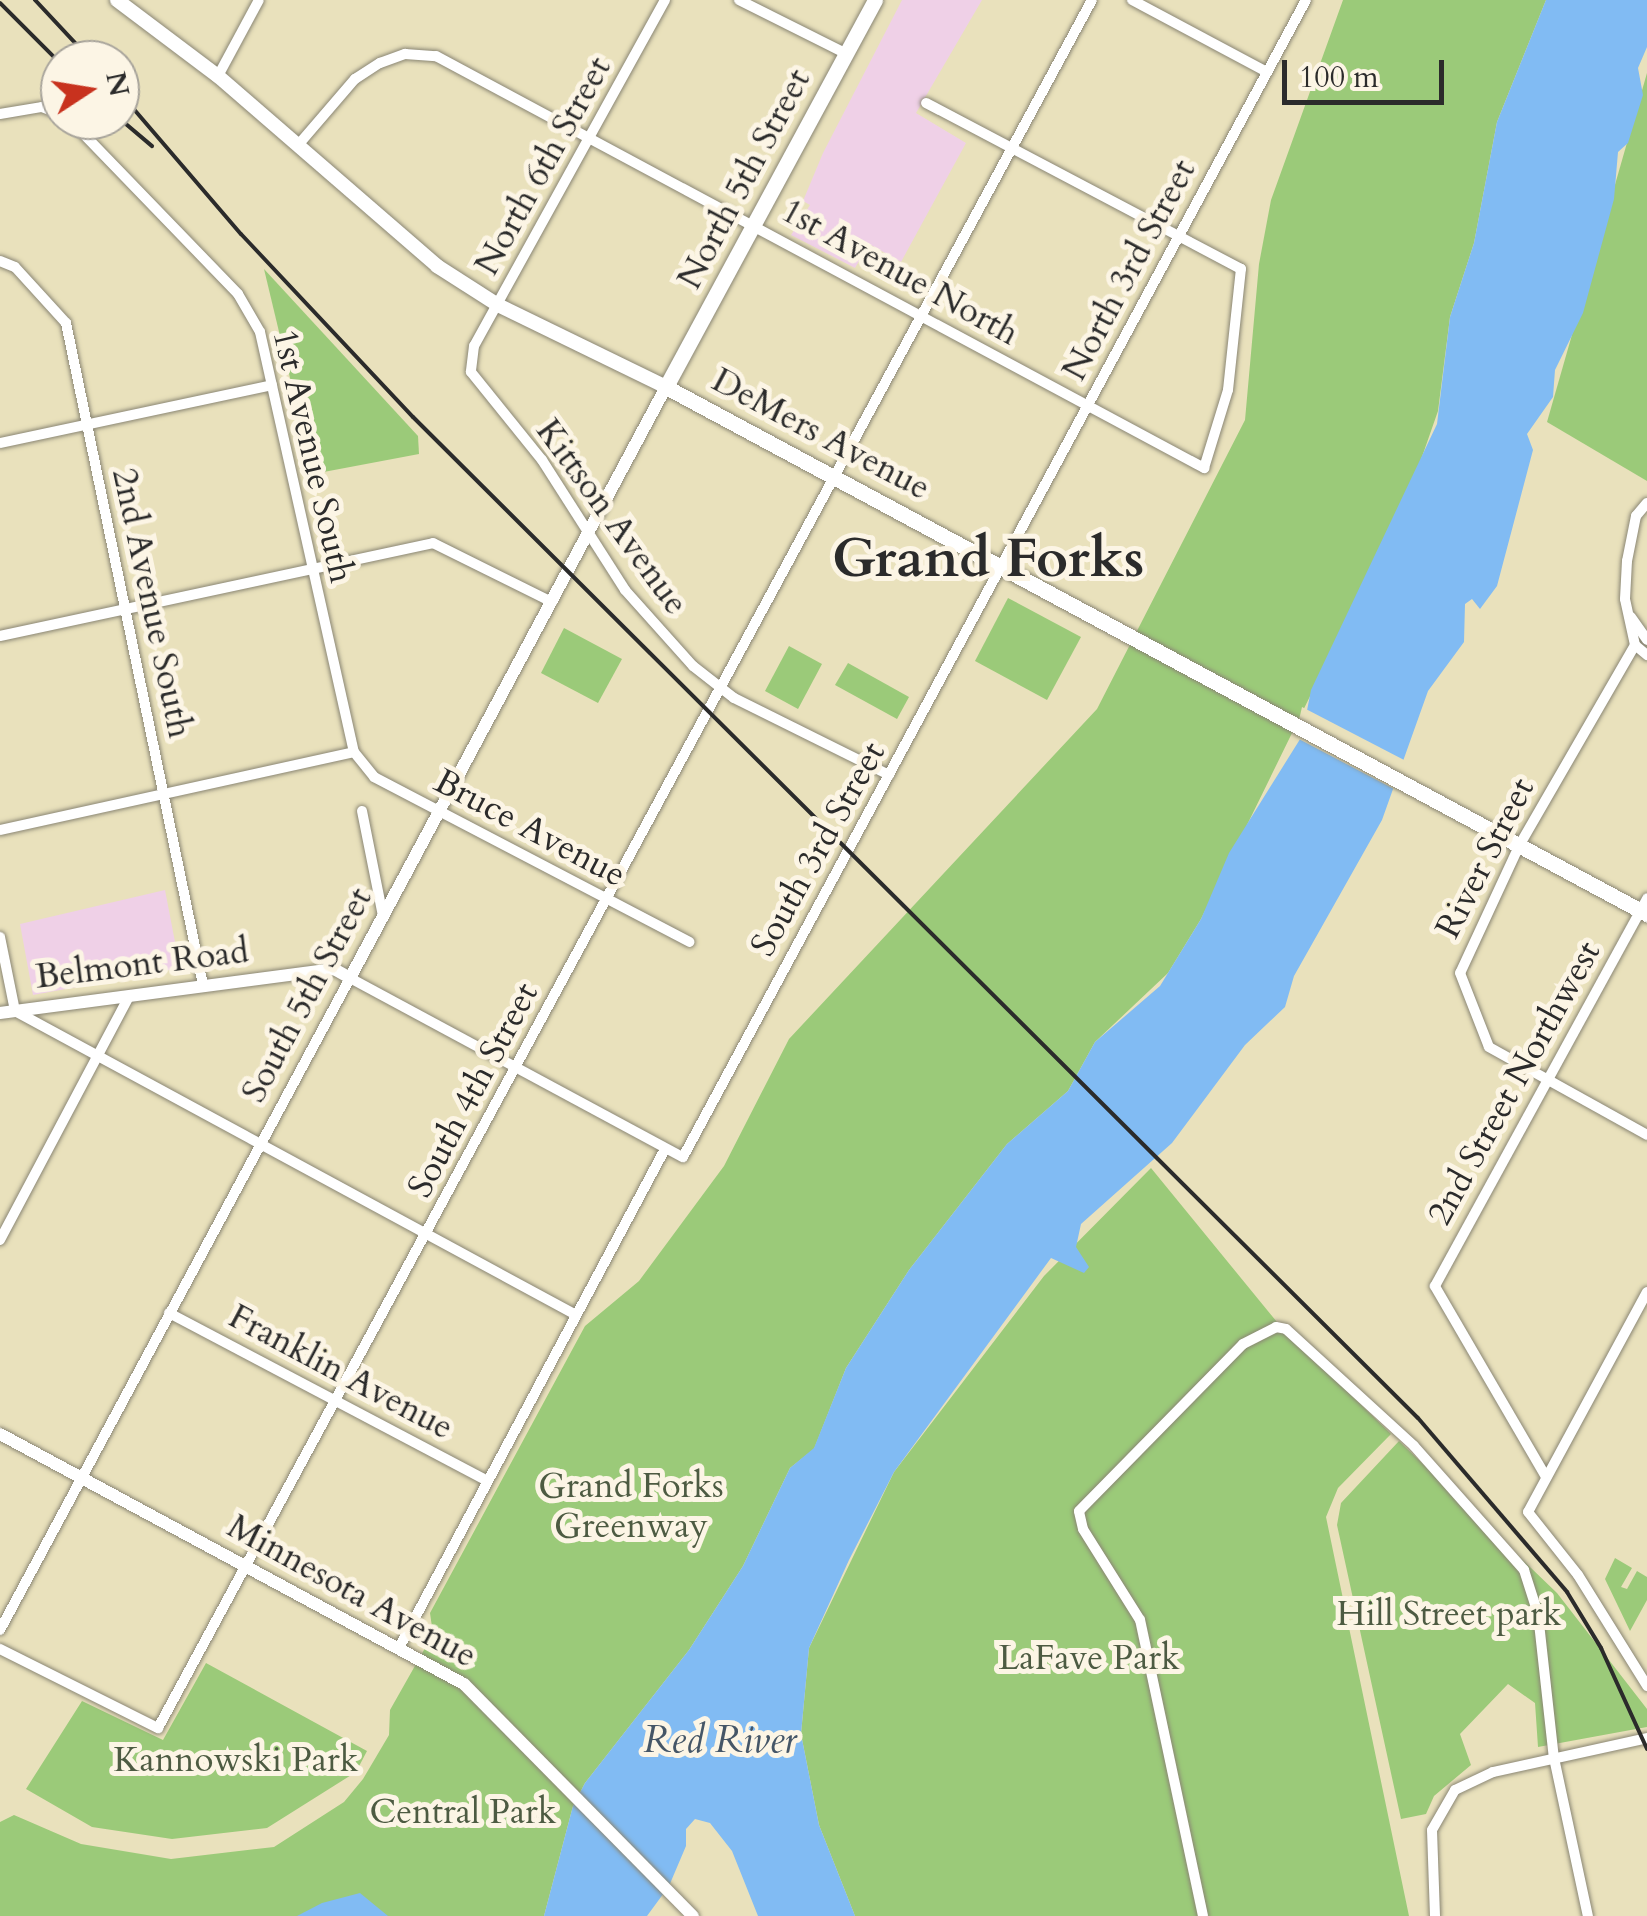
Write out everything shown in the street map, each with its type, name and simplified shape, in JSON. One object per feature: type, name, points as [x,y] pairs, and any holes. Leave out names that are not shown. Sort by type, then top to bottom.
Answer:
[{"type":"main road","name":"DeMers Avenue","points":[[118,0],[218,76],[437,266],[498,305],[666,387],[1218,684],[1645,907]]},
{"type":"main road","name":"North 5th Street","points":[[666,387],[875,0]]},
{"type":"street","points":[[218,76],[259,0]]},
{"type":"street","name":"North 6th Street","points":[[498,305],[665,0]]},
{"type":"street","points":[[739,0],[845,53]]},
{"type":"street","name":"South 4th Street","points":[[0,1649],[158,1728],[1092,0]]},
{"type":"street","points":[[1132,0],[1267,72]]},
{"type":"street","name":"North 3rd Street","points":[[1001,566],[1306,0]]},
{"type":"street","name":"1st Avenue North","points":[[299,144],[355,79],[405,54],[436,56],[1204,468],[1228,390],[1241,269],[1178,238]]},
{"type":"street","points":[[926,103],[1178,238]]},
{"type":"street","points":[[0,114],[40,108]]},
{"type":"street","name":"1st Avenue South","points":[[89,140],[238,294],[260,332],[354,752]]},
{"type":"street","name":"2nd Avenue South","points":[[0,260],[15,268],[66,323],[203,985]]},
{"type":"street","name":"Kittson Avenue","points":[[498,305],[474,346],[471,372],[542,460],[587,537],[653,624],[721,689],[889,776]]},
{"type":"street","points":[[0,443],[272,385]]},
{"type":"street","name":"South 5th Street","points":[[0,1630],[666,387]]},
{"type":"street","points":[[1647,502],[1630,539],[1627,612],[1647,655]]},
{"type":"street","points":[[0,636],[433,543],[552,602]]},
{"type":"street","name":"South 3rd Street","points":[[665,1149],[683,1157],[1001,566]]},
{"type":"street","name":"River Street","points":[[1641,642],[1520,844],[1466,952],[1460,983],[1483,1041],[1543,1080],[1647,1135]]},
{"type":"street","points":[[0,830],[354,752]]},
{"type":"street","name":"Bruce Avenue","points":[[354,752],[374,778],[689,942]]},
{"type":"street","points":[[362,812],[383,916]]},
{"type":"street","name":"2nd Street Northwest","points":[[1546,1476],[1436,1295],[1543,1080],[1645,907]]},
{"type":"street","points":[[0,938],[7,1012],[576,1315]]},
{"type":"street","name":"Belmont Road","points":[[7,1012],[334,969],[350,978]]},
{"type":"street","points":[[350,978],[665,1149],[400,1646]]},
{"type":"street","points":[[0,1240],[129,996]]},
{"type":"street","points":[[1647,1292],[1528,1512],[1578,1575],[1647,1686]]},
{"type":"street","name":"Franklin Avenue","points":[[169,1313],[486,1481]]},
{"type":"street","points":[[1203,1916],[1140,1620],[1079,1518],[1085,1499],[1243,1344],[1266,1328],[1286,1329],[1414,1446],[1524,1570],[1538,1614],[1554,1758],[1588,1916]]},
{"type":"street","name":"Minnesota Avenue","points":[[0,1434],[400,1646],[464,1684],[694,1916]]},
{"type":"street","points":[[1435,1916],[1431,1842],[1445,1802],[1477,1777],[1647,1738]]},
{"type":"shaded area","points":[[902,0],[982,0],[916,113],[966,143],[901,262],[869,244],[855,268],[791,235],[810,205],[803,201],[823,153]]},
{"type":"shaded area","points":[[165,890],[180,968],[33,995],[20,924]]},
{"type":"green space","name":"Grand Forks Greenway","points":[[1343,0],[1546,0],[1497,122],[1474,243],[1450,317],[1438,411],[1409,494],[1201,919],[1168,973],[1095,1042],[1068,1091],[1007,1144],[909,1270],[846,1368],[814,1449],[790,1468],[743,1566],[689,1650],[585,1783],[573,1806],[544,1916],[0,1916],[0,1822],[14,1815],[81,1844],[171,1859],[274,1847],[344,1802],[363,1779],[389,1735],[390,1710],[433,1634],[430,1613],[585,1326],[639,1281],[724,1166],[789,1039],[1097,709],[1245,420],[1259,264],[1271,200]]},
{"type":"green space","points":[[1647,73],[1647,481],[1547,422]]},
{"type":"green space","points":[[264,269],[418,436],[419,454],[313,474]]},
{"type":"green space","points":[[1008,598],[1081,637],[1047,700],[975,661]]},
{"type":"green space","points":[[564,628],[622,659],[598,703],[541,673]]},
{"type":"green space","points":[[789,646],[822,664],[798,709],[765,691]]},
{"type":"green space","points":[[848,663],[909,697],[897,719],[835,685]]},
{"type":"green space","name":"LaFave Park","points":[[1151,1168],[1281,1327],[1391,1434],[1338,1488],[1326,1517],[1409,1916],[855,1916],[819,1825],[801,1734],[809,1648],[894,1472],[1044,1276]]},
{"type":"green space","name":"Hill Street park","points":[[1399,1441],[1557,1593],[1647,1709],[1647,1727],[1538,1747],[1535,1703],[1508,1684],[1460,1734],[1471,1765],[1434,1796],[1426,1814],[1401,1819],[1337,1525],[1341,1503]]},
{"type":"green space","points":[[1615,1558],[1632,1568],[1621,1587],[1627,1589],[1637,1571],[1647,1577],[1647,1600],[1630,1631],[1605,1579]]},
{"type":"green space","name":"Kannowski Park","points":[[206,1663],[367,1751],[356,1772],[267,1828],[172,1839],[92,1827],[26,1789],[82,1701],[163,1740]]},
{"type":"water","name":"Red River","points":[[1546,0],[1647,0],[1647,47],[1638,68],[1643,95],[1628,143],[1618,152],[1614,199],[1583,313],[1555,370],[1553,397],[1527,434],[1533,450],[1497,586],[1480,609],[1472,599],[1465,604],[1464,642],[1428,691],[1382,820],[1294,976],[1285,1007],[1245,1045],[1172,1143],[1081,1224],[1076,1247],[1089,1267],[1084,1273],[1051,1258],[894,1472],[849,1560],[809,1648],[801,1734],[819,1825],[855,1916],[758,1916],[732,1851],[710,1823],[695,1819],[686,1829],[686,1846],[669,1886],[647,1916],[544,1916],[573,1806],[585,1783],[689,1650],[743,1566],[790,1468],[814,1448],[846,1368],[909,1270],[1007,1144],[1068,1091],[1095,1042],[1160,986],[1201,919],[1229,853],[1302,736],[1311,690],[1437,424],[1450,317],[1474,243],[1497,122]]},
{"type":"water","points":[[360,1893],[388,1916],[297,1916],[322,1903]]},
{"type":"pier","points":[[1302,707],[1406,761],[1396,790],[1295,737]]},
{"type":"railway","points":[[35,0],[72,40]]},
{"type":"railway","points":[[0,3],[40,43]]},
{"type":"railway","points":[[140,116],[241,234],[413,417],[1418,1418],[1567,1592],[1601,1648],[1647,1749]]},
{"type":"railway","points":[[140,136],[152,146]]},
{"type":"district","name":"Grand Forks","points":[[988,560]]},
{"type":"park label","name":"Central Park","points":[[463,1812]]}]
